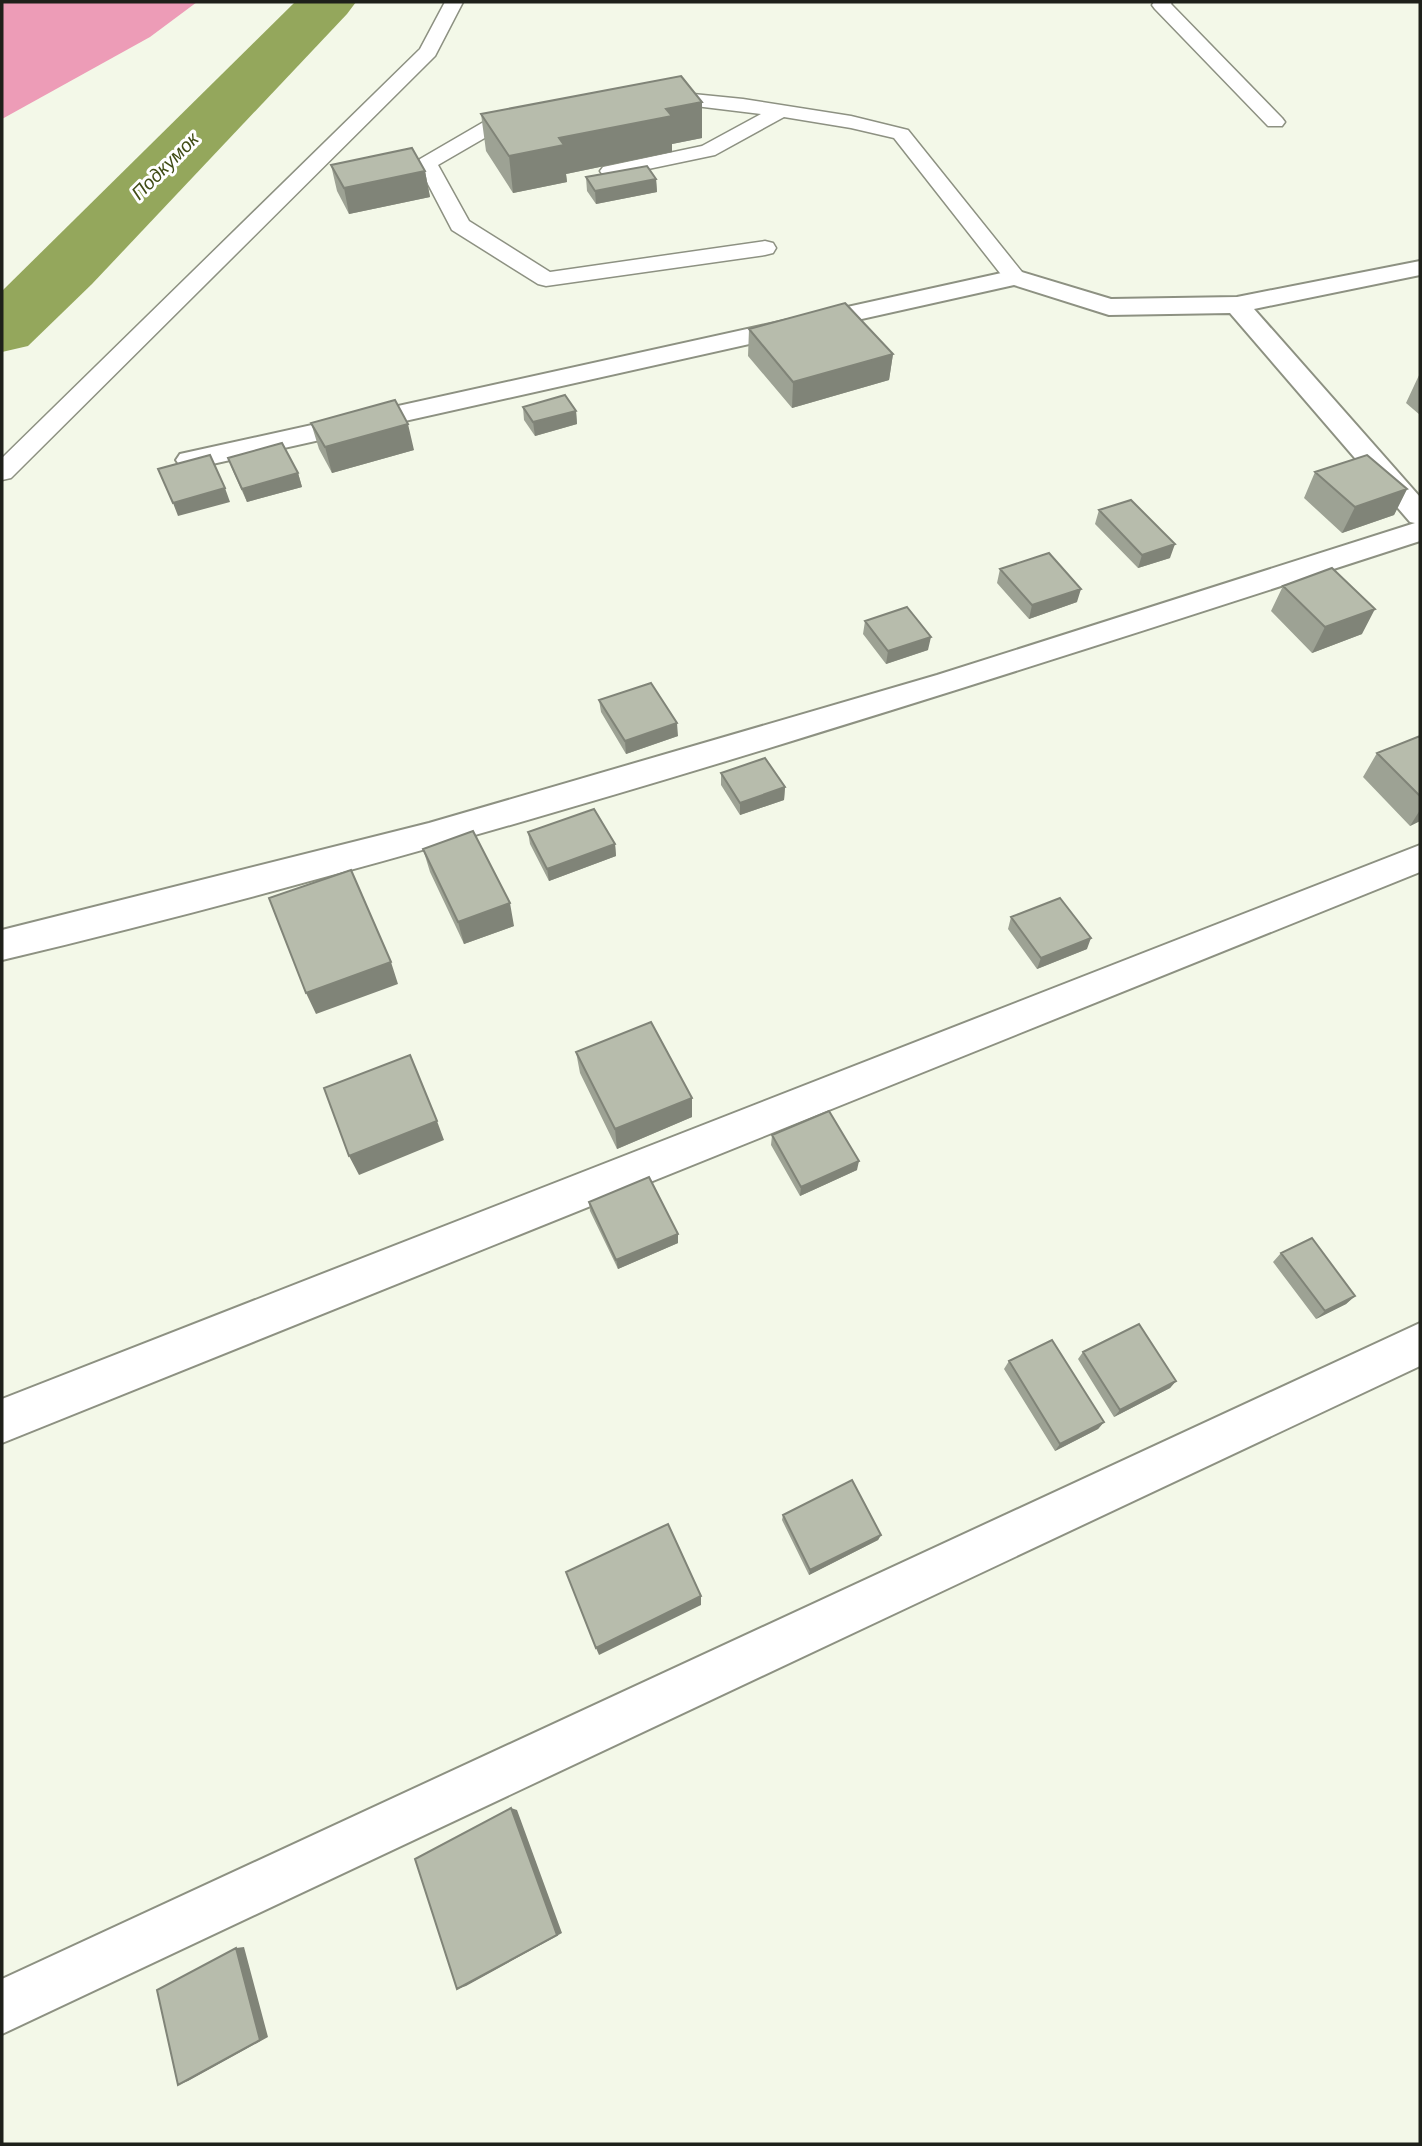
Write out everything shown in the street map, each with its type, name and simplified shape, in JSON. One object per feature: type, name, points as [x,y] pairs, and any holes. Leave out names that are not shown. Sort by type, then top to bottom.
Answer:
[{"type":"street","points":[[190,460],[1015,277],[1109,307],[1237,305],[1420,268]]},
{"type":"street","points":[[1237,305],[1420,515]]},
{"type":"street","points":[[2,944],[455,828],[947,683],[1420,531]]},
{"type":"street","points":[[2,1421],[1420,858]]},
{"type":"street","points":[[2,2007],[1420,1344]]},
{"type":"lane","points":[[2,472],[428,52],[454,2]]},
{"type":"lane","points":[[1163,2],[1161,5],[1275,122]]},
{"type":"lane","points":[[638,95],[780,111],[851,122],[901,134],[1015,277]]},
{"type":"lane","points":[[550,109],[501,120],[428,163],[460,225],[546,279],[765,248]]},
{"type":"lane","points":[[610,172],[708,151],[780,111]]},
{"type":"shaded area","points":[[2,2],[197,2],[150,37],[2,119]]},
{"type":"building","points":[[681,76],[702,102],[666,109],[672,116],[559,138],[564,145],[509,156],[481,114]]},
{"type":"building","points":[[412,148],[425,171],[344,188],[331,165]]},
{"type":"building","points":[[647,166],[656,179],[595,191],[586,177]]},
{"type":"building","points":[[845,303],[893,354],[793,382],[749,329]]},
{"type":"building","points":[[565,395],[576,411],[533,422],[523,407]]},
{"type":"building","points":[[395,400],[408,424],[325,447],[311,423]]},
{"type":"building","points":[[282,443],[298,473],[242,489],[228,458]]},
{"type":"building","points":[[210,455],[225,488],[173,503],[158,469]]},
{"type":"building","points":[[1367,455],[1407,489],[1355,507],[1315,472]]},
{"type":"building","points":[[1131,500],[1175,544],[1142,555],[1099,510]]},
{"type":"building","points":[[1049,553],[1081,589],[1032,605],[1000,569]]},
{"type":"building","points":[[1332,568],[1375,609],[1325,627],[1283,586]]},
{"type":"building","points":[[907,607],[931,637],[888,651],[865,621]]},
{"type":"building","points":[[651,683],[677,723],[625,741],[599,700]]},
{"type":"building","points":[[1420,736],[1420,796],[1377,753]]},
{"type":"building","points":[[765,758],[785,787],[740,803],[721,773]]},
{"type":"building","points":[[594,809],[615,844],[547,869],[528,832]]},
{"type":"building","points":[[473,831],[510,903],[458,922],[423,849]]},
{"type":"building","points":[[351,870],[391,962],[306,993],[269,898]]},
{"type":"building","points":[[1060,898],[1091,938],[1041,958],[1011,917]]},
{"type":"building","points":[[651,1022],[692,1098],[615,1129],[576,1052]]},
{"type":"building","points":[[410,1055],[437,1121],[349,1156],[324,1088]]},
{"type":"building","points":[[829,1111],[859,1161],[801,1187],[772,1135]]},
{"type":"building","points":[[649,1177],[678,1234],[616,1260],[589,1202]]},
{"type":"building","points":[[1312,1238],[1355,1296],[1325,1311],[1281,1253]]},
{"type":"building","points":[[1139,1324],[1176,1381],[1120,1410],[1083,1352]]},
{"type":"building","points":[[1052,1340],[1104,1422],[1060,1444],[1009,1361]]},
{"type":"building","points":[[852,1480],[881,1535],[810,1570],[783,1515]]},
{"type":"building","points":[[668,1524],[701,1596],[596,1648],[566,1572]]},
{"type":"building","points":[[511,1808],[557,1935],[457,1989],[415,1859]]},
{"type":"building","points":[[236,1948],[260,2040],[178,2085],[157,1990]]},
{"type":"waterway","name":"Подкумок","points":[[2,330],[67,269],[327,2]]}]
